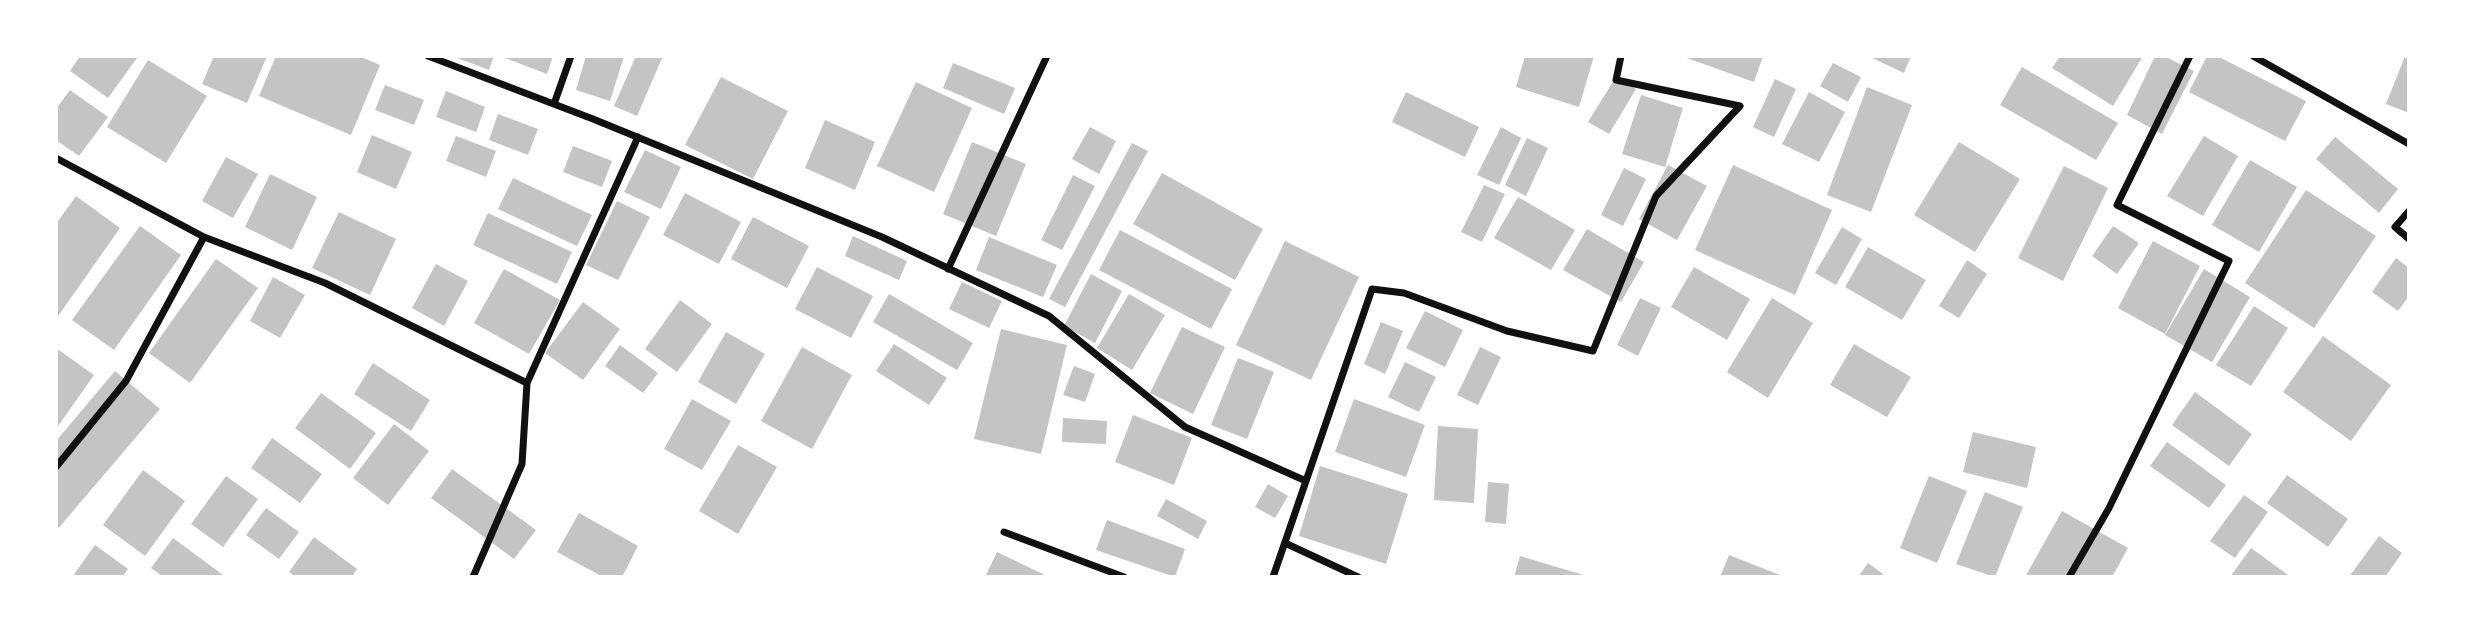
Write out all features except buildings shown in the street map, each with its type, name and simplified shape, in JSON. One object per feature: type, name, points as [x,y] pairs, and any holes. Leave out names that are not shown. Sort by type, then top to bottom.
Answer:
[{"type":"street","points":[[428,56],[638,137],[882,237],[1049,316],[1185,427],[1306,481]]},
{"type":"street","points":[[554,104],[571,56]]},
{"type":"street","points":[[948,269],[1046,56]]},
{"type":"street","points":[[1273,577],[1372,289],[1404,293],[1507,331],[1593,351],[1656,196],[1740,106],[1616,80],[1621,56]]},
{"type":"street","points":[[2068,577],[2109,508],[2229,261],[2117,205],[2190,56]]},
{"type":"street","points":[[2253,56],[2409,144]]},
{"type":"street","points":[[473,577],[522,464],[527,383],[638,137]]},
{"type":"street","points":[[56,158],[204,237],[325,283],[527,383]]},
{"type":"street","points":[[2409,211],[2395,227],[2409,239]]},
{"type":"street","points":[[56,467],[126,381],[204,237]]},
{"type":"street","points":[[1004,532],[1124,577]]},
{"type":"street","points":[[1284,543],[1358,577]]}]
